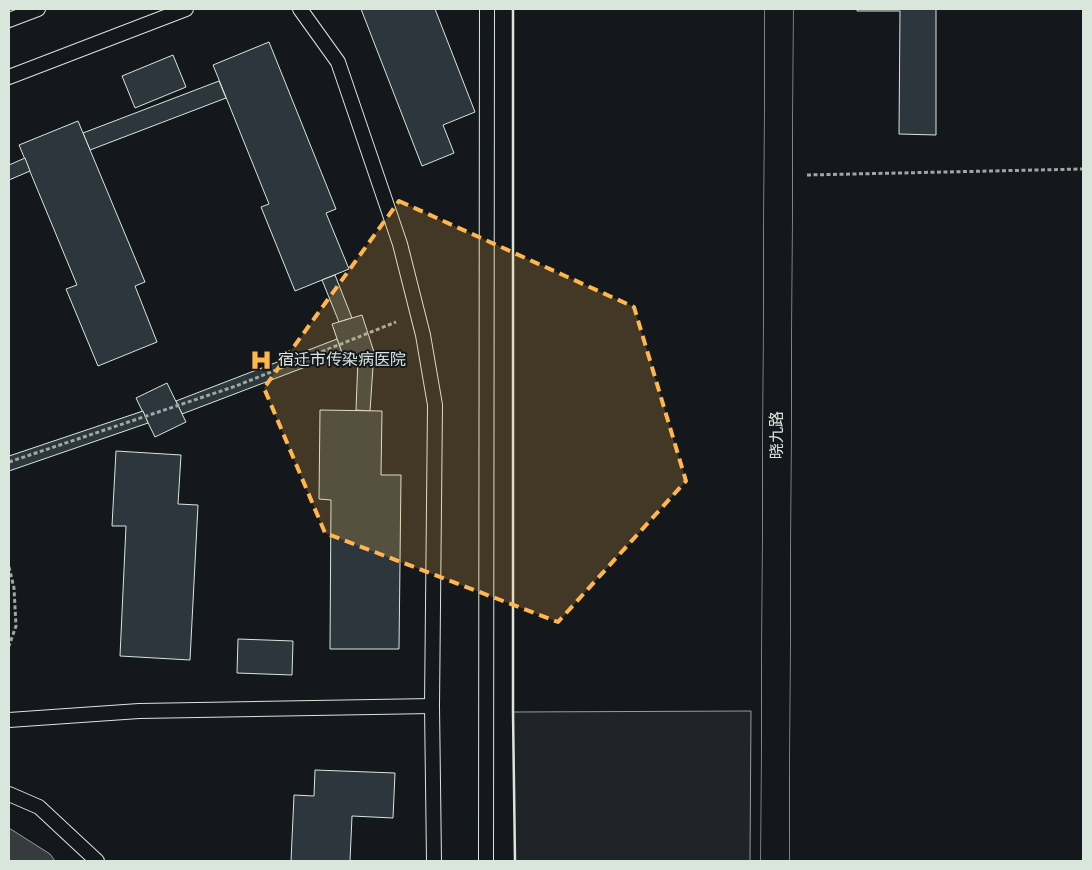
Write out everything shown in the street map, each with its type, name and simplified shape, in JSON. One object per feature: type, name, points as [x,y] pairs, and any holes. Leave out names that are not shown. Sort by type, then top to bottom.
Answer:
[{"type":"street","name":"晓九路","points":[[775,861],[779,9]]},
{"type":"lane","points":[[9,20],[38,9]]},
{"type":"lane","points":[[9,78],[186,9]]},
{"type":"lane","points":[[300,9],[338,62],[400,244],[423,335],[435,405],[432,706],[434,861]]},
{"type":"lane","points":[[486,9],[486,861]]},
{"type":"lane","points":[[9,720],[139,711],[432,706]]},
{"type":"lane","points":[[9,794],[39,807],[97,861]]},
{"type":"path","points":[[779,176],[1083,169]]},
{"type":"path","points":[[9,462],[236,386],[360,337],[417,312]]},
{"type":"path","points":[[9,567],[14,588],[16,626],[9,646]]},
{"type":"highlighted area","points":[[399,201],[634,307],[686,481],[558,622],[325,533],[264,388]]},
{"type":"shaded area","points":[[751,711],[750,861],[515,861],[513,712]]},
{"type":"shaded area","points":[[9,828],[50,854],[55,861],[9,861]]},
{"type":"building","points":[[361,9],[435,9],[475,112],[443,125],[454,153],[422,166]]},
{"type":"building","points":[[857,9],[936,9],[936,135],[899,134],[900,11],[857,11]]},
{"type":"building","points":[[269,42],[336,209],[326,213],[349,269],[295,291],[261,207],[269,204],[213,65]]},
{"type":"building","points":[[173,55],[186,87],[135,108],[122,76]]},
{"type":"building","points":[[219,81],[226,98],[90,150],[83,133]]},
{"type":"building","points":[[78,121],[145,282],[135,286],[157,342],[98,366],[66,289],[77,285],[19,145]]},
{"type":"building","points":[[25,158],[30,171],[9,180],[9,165]]},
{"type":"building","points":[[335,275],[352,318],[339,322],[322,280]]},
{"type":"building","points":[[362,315],[374,352],[345,362],[332,324]]},
{"type":"building","points":[[337,339],[342,353],[182,414],[176,401]]},
{"type":"building","points":[[374,352],[370,411],[356,410],[358,358]]},
{"type":"building","points":[[167,383],[186,422],[155,437],[136,398]]},
{"type":"building","points":[[320,410],[382,411],[381,475],[401,475],[399,649],[330,649],[331,500],[319,499]]},
{"type":"building","points":[[143,411],[148,423],[9,471],[9,456]]},
{"type":"building","points":[[116,451],[181,455],[178,504],[198,505],[190,660],[120,656],[126,526],[112,526]]},
{"type":"building","points":[[238,639],[293,641],[292,675],[237,673]]},
{"type":"building","points":[[315,770],[395,773],[393,818],[352,816],[350,861],[291,861],[294,795],[314,796]]},
{"type":"wall","points":[[513,9],[513,712],[515,861]]},
{"type":"place","name":"宿迁市传染病医院","points":[[261,360]]}]
